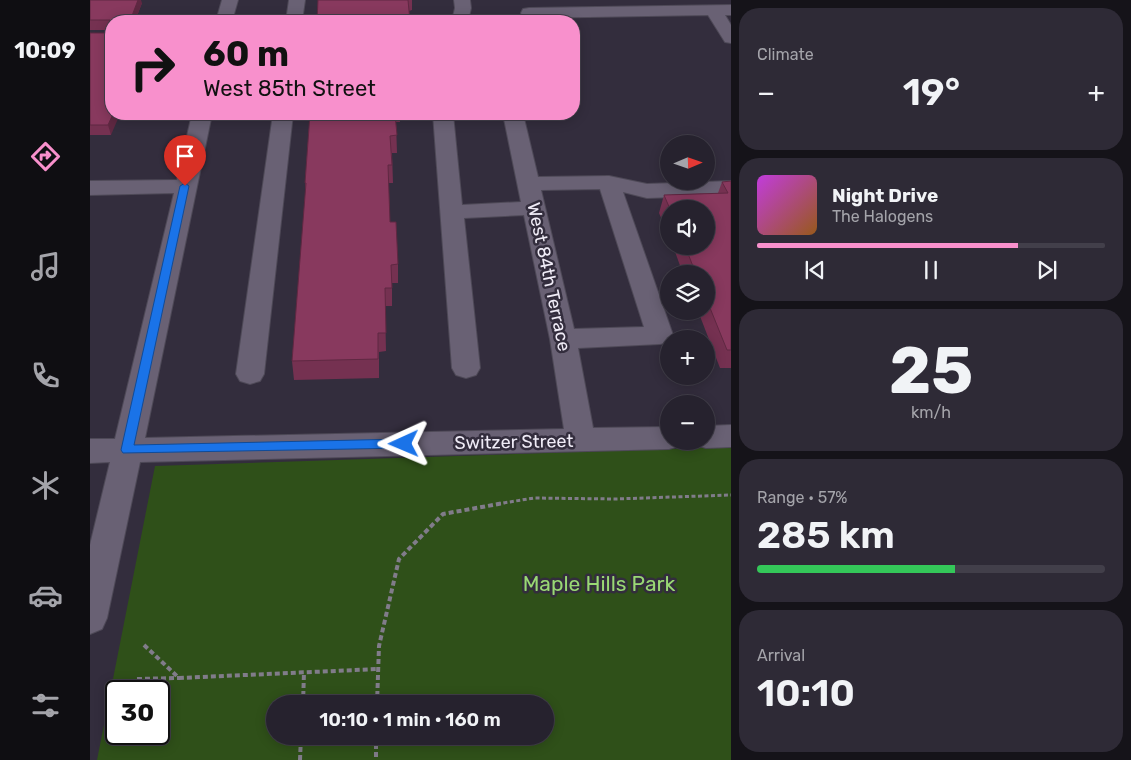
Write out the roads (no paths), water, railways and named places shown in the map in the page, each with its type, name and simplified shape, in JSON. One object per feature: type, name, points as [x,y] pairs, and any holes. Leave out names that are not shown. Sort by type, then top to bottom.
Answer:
[{"type":"street","points":[[226,15],[230,0]]},
{"type":"street","points":[[295,15],[297,0]]},
{"type":"street","points":[[462,0],[464,8],[462,15]]},
{"type":"street","points":[[528,11],[607,6],[731,10]]},
{"type":"street","points":[[713,10],[731,38]]},
{"type":"street","points":[[90,618],[201,120]]},
{"type":"street","points":[[250,374],[281,120]]},
{"type":"street","points":[[443,120],[466,368]]},
{"type":"street","name":"West 84th Terrace","points":[[514,120],[563,339],[581,441]]},
{"type":"street","points":[[528,184],[609,182],[648,191],[731,188]]},
{"type":"street","points":[[563,339],[660,335],[609,182]]},
{"type":"street","points":[[90,188],[185,186]]},
{"type":"street","points":[[452,212],[534,208]]},
{"type":"street","points":[[715,437],[731,436]]},
{"type":"street","name":"Switzer Street","points":[[90,451],[660,438]]},
{"type":"park label","name":"Maple Hills Park","points":[[599,583]]}]
